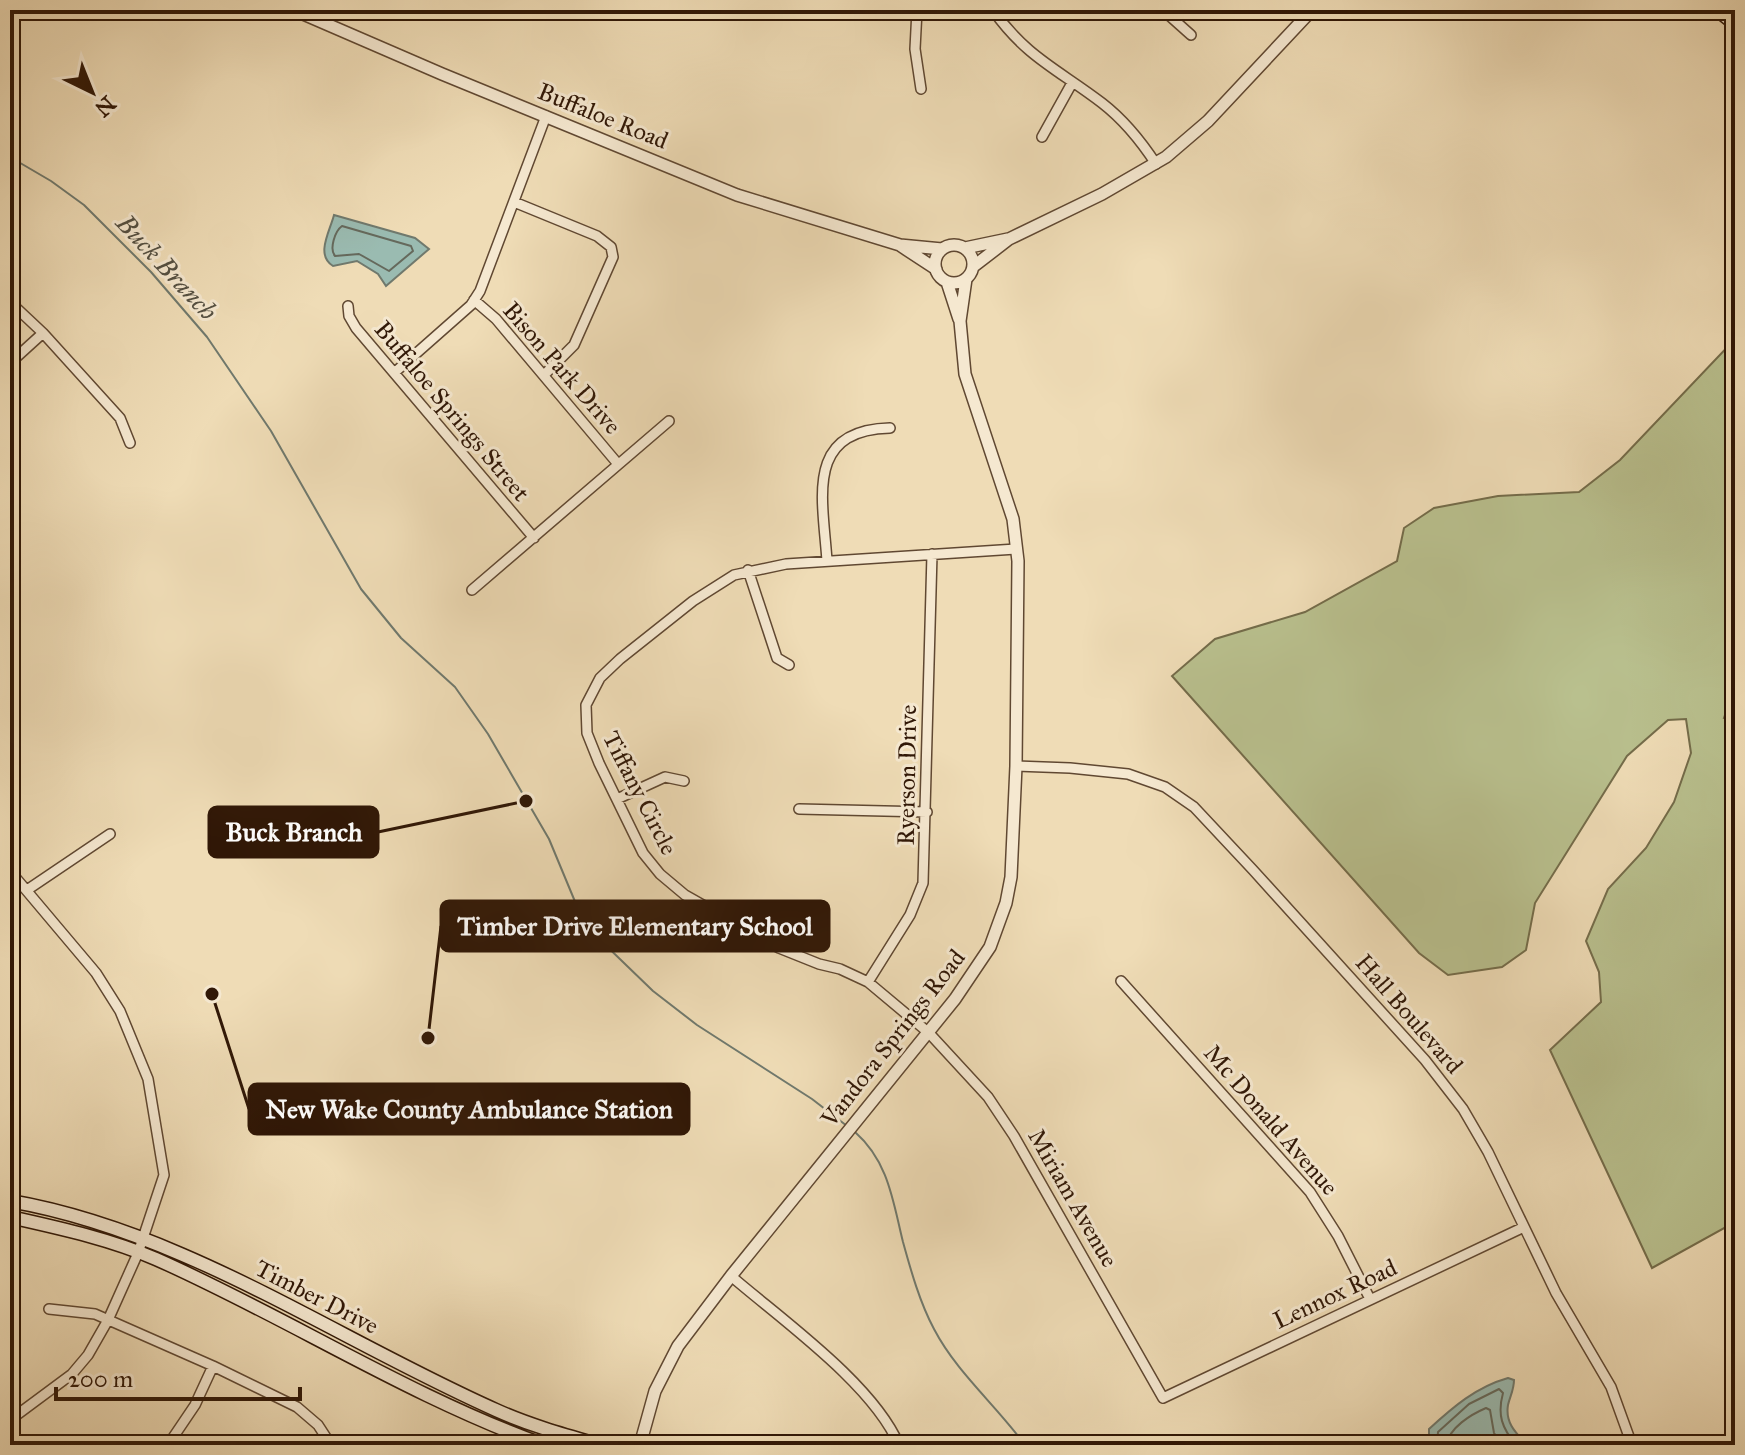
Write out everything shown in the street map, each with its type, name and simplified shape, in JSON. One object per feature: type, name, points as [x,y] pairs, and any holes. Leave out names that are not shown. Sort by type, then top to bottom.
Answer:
[{"type":"main road","points":[[1717,10],[1735,24]]},
{"type":"main road","name":"Timber Drive","points":[[10,1201],[64,1213],[160,1243],[499,1411],[600,1445]]},
{"type":"main road","name":"Timber Drive","points":[[10,1217],[60,1228],[154,1258],[439,1401],[544,1445]]},
{"type":"street","name":"Buffaloe Road","points":[[294,10],[737,195],[900,245],[942,249]]},
{"type":"street","points":[[917,10],[915,49],[921,89]]},
{"type":"street","points":[[993,10],[1040,62],[1103,103],[1124,123],[1156,164]]},
{"type":"street","points":[[1163,10],[1191,35]]},
{"type":"street","points":[[1009,239],[965,248],[953,245],[942,249],[936,258],[936,269],[947,282],[966,279],[974,266],[1009,239],[1156,164],[1208,121],[1312,10]]},
{"type":"street","points":[[1042,137],[1072,83]]},
{"type":"street","points":[[394,373],[480,291],[546,116]]},
{"type":"street","points":[[514,202],[597,236],[611,247],[613,257],[574,345],[544,375]]},
{"type":"street","name":"Buffaloe Road","points":[[900,245],[936,269]]},
{"type":"street","points":[[965,248],[972,256],[974,266]]},
{"type":"street","name":"Vandora Springs Road","points":[[960,321],[966,279]]},
{"type":"street","name":"Vandora Springs Road","points":[[640,1445],[655,1391],[678,1346],[731,1276],[929,1033],[979,966],[990,947],[1006,903],[1011,877],[1016,766],[1018,561],[1013,519],[965,374],[960,321],[947,282]]},
{"type":"street","name":"Bison Park Drive","points":[[474,300],[496,319],[618,464]]},
{"type":"street","points":[[10,302],[43,333],[120,418],[130,443]]},
{"type":"street","name":"Buffaloe Springs Street","points":[[348,306],[349,316],[356,328],[534,538]]},
{"type":"street","points":[[10,363],[43,333]]},
{"type":"street","points":[[472,590],[669,421]]},
{"type":"street","points":[[827,561],[822,481],[825,462],[839,443],[859,431],[890,428]]},
{"type":"street","name":"Tiffany Circle","points":[[929,1033],[868,982],[779,948],[685,895],[660,874],[643,853],[587,733],[586,705],[600,678],[719,582],[748,570],[827,561],[1016,549]]},
{"type":"street","name":"Ryerson Drive","points":[[868,982],[919,897],[923,883],[932,554]]},
{"type":"street","points":[[748,570],[777,658],[789,665]]},
{"type":"street","name":"Hall Boulevard","points":[[1016,766],[1128,774],[1165,787],[1194,807],[1383,1014],[1449,1090],[1488,1152],[1563,1308],[1611,1387],[1632,1445]]},
{"type":"street","points":[[617,799],[665,777],[684,781]]},
{"type":"street","points":[[799,809],[927,812]]},
{"type":"street","points":[[27,890],[110,834]]},
{"type":"street","points":[[10,871],[64,932],[105,987],[136,1045],[148,1079],[164,1175],[138,1253],[108,1320],[88,1355],[72,1374],[10,1420]]},
{"type":"street","name":"Mc Donald Avenue","points":[[1121,981],[1310,1192],[1338,1236],[1370,1299]]},
{"type":"street","name":"Miriam Avenue","points":[[929,1033],[988,1097],[1014,1136],[1163,1398]]},
{"type":"street","name":"Lennox Road","points":[[1163,1398],[1524,1227]]},
{"type":"street","points":[[731,1276],[850,1378],[891,1427],[899,1445]]},
{"type":"street","points":[[49,1309],[95,1314],[213,1366],[297,1407],[318,1425],[331,1445]]},
{"type":"street","points":[[169,1445],[195,1405],[213,1366]]},
{"type":"green space","points":[[1735,339],[1735,686],[1724,718],[1735,720],[1735,1216],[1728,1226],[1652,1268],[1550,1050],[1601,1002],[1599,972],[1586,941],[1608,889],[1646,848],[1674,802],[1691,753],[1686,719],[1668,720],[1627,756],[1535,903],[1526,950],[1502,967],[1448,975],[1419,953],[1172,676],[1215,639],[1305,612],[1397,561],[1404,528],[1434,508],[1498,496],[1579,492],[1620,460]]},
{"type":"water","points":[[334,215],[415,238],[429,249],[386,286],[378,274],[357,261],[333,266],[328,261],[324,249]]},
{"type":"water","points":[[1508,1378],[1514,1380],[1508,1417],[1527,1445],[1429,1445],[1429,1429],[1447,1413],[1475,1392]]},
{"type":"waterway","name":"Buck Branch","points":[[10,157],[84,205],[151,272],[207,337],[271,431],[361,589],[401,638],[455,687],[488,734],[549,839],[581,916],[594,934],[653,991],[697,1025],[812,1099],[847,1126]]},
{"type":"waterway","name":"Buck Branch","points":[[855,1132],[875,1156],[888,1183],[916,1287],[934,1329],[954,1360],[1025,1445]]},
{"type":"place","name":"Buck Branch","points":[[526,801]]},
{"type":"place","name":"New Wake County Ambulance Station","points":[[212,994]]},
{"type":"place","name":"Timber Drive Elementary School","points":[[428,1038]]}]
